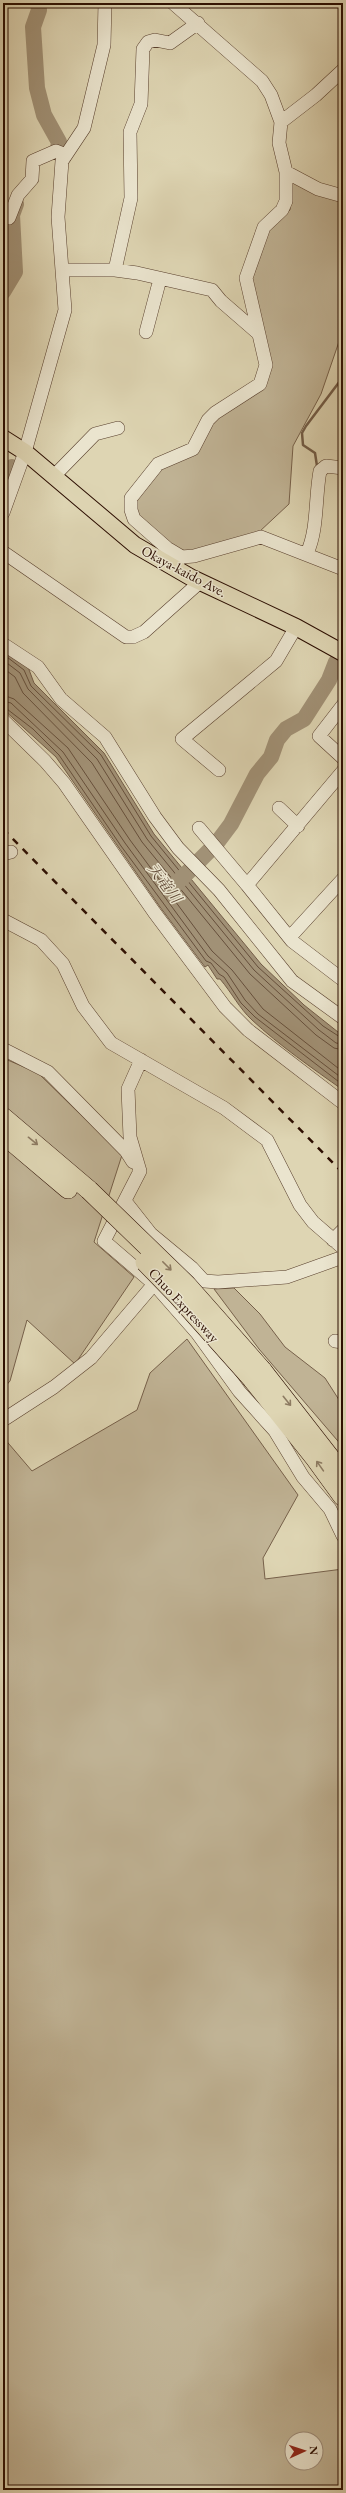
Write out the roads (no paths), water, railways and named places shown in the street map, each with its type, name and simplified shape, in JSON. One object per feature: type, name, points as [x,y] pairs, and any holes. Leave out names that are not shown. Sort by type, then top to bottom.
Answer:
[{"type":"highway","name":"Chuo Expressway","points":[[3,1116],[84,1195],[187,1286],[257,1375],[343,1498]]},
{"type":"highway","name":"Chuo Expressway","points":[[3,1134],[84,1195]]},
{"type":"highway","name":"Chuo Expressway","points":[[257,1375],[326,1451],[343,1474]]},
{"type":"highway","points":[[326,1451],[343,1471]]},
{"type":"main road","name":"Okaya-kaido Ave.","points":[[3,438],[25,452],[135,545],[176,562],[200,582],[342,648]]},
{"type":"street","points":[[3,513],[25,452],[65,310],[58,217],[62,161],[84,128],[104,45],[105,3]]},
{"type":"street","points":[[173,3],[198,23],[262,81],[271,95],[281,122],[279,143],[286,172],[286,201],[282,210],[264,227],[246,278],[266,365],[260,384],[214,413],[208,420],[192,449],[158,464],[131,498],[131,510],[134,519],[167,548],[176,562],[261,536],[285,548],[307,553],[343,569]]},
{"type":"street","points":[[115,270],[131,198],[130,132],[141,104],[143,49],[148,42],[155,40],[170,43],[198,23]]},
{"type":"street","points":[[281,122],[316,95],[343,70]]},
{"type":"street","points":[[9,218],[18,195],[32,179],[34,161],[56,150],[66,155]]},
{"type":"street","points":[[286,172],[318,189],[343,196]]},
{"type":"street","points":[[62,270],[115,270],[212,290],[221,301],[259,334]]},
{"type":"street","points":[[146,332],[160,279]]},
{"type":"street","points":[[54,476],[95,434],[118,428]]},
{"type":"street","points":[[307,553],[314,534],[315,498],[320,471],[326,466],[343,468]]},
{"type":"street","points":[[3,552],[126,637],[133,637],[144,632],[200,582]]},
{"type":"street","points":[[219,770],[182,739],[276,661],[296,627]]},
{"type":"street","points":[[3,644],[38,667],[61,699],[105,737],[155,817],[178,848],[219,890],[292,980],[343,1018]]},
{"type":"street","points":[[343,705],[319,736],[343,758]]},
{"type":"street","points":[[3,720],[46,761],[64,783],[159,919],[225,1007],[248,1030],[343,1103]]},
{"type":"street","points":[[247,885],[343,771]]},
{"type":"street","points":[[279,808],[298,826]]},
{"type":"street","points":[[199,828],[290,937],[343,980]]},
{"type":"street","points":[[290,937],[343,879]]},
{"type":"street","points":[[3,920],[41,940],[63,964],[83,1006],[111,1043],[224,1108],[256,1130],[266,1140],[300,1205],[313,1222],[338,1244],[343,1230]]},
{"type":"street","points":[[3,1049],[48,1072],[63,1085],[126,1151],[134,1165],[137,1180]]},
{"type":"street","points":[[141,1060],[128,1089],[130,1137],[140,1171],[137,1180],[104,1241],[154,1284],[197,1333],[239,1391],[275,1430],[303,1477],[330,1509],[343,1536]]},
{"type":"street","points":[[125,1201],[151,1234],[204,1281],[218,1282],[287,1277],[343,1258]]},
{"type":"street","points":[[3,1420],[54,1387],[91,1358],[154,1284]]},
{"type":"water","name":"天竜川","points":[[3,649],[28,667],[34,683],[104,753],[154,834],[261,964],[304,1005],[343,1036],[343,1090],[285,1048],[247,1015],[220,979],[217,979],[208,965],[205,967],[160,907],[56,757],[3,709]]},
{"type":"waterway","points":[[38,3],[39,10],[33,27],[37,88],[44,115],[59,142],[58,149]]},
{"type":"waterway","points":[[3,292],[15,272],[12,215],[16,204]]},
{"type":"waterway","points":[[317,466],[315,453],[303,445],[302,433],[343,377]]},
{"type":"waterway","points":[[3,492],[12,467]]},
{"type":"waterway","name":"天竜川","points":[[171,889],[216,844],[231,824],[257,774],[271,757],[277,740],[286,729],[304,719],[329,680],[336,662]]},
{"type":"railway","points":[[3,829],[343,1173]]}]
